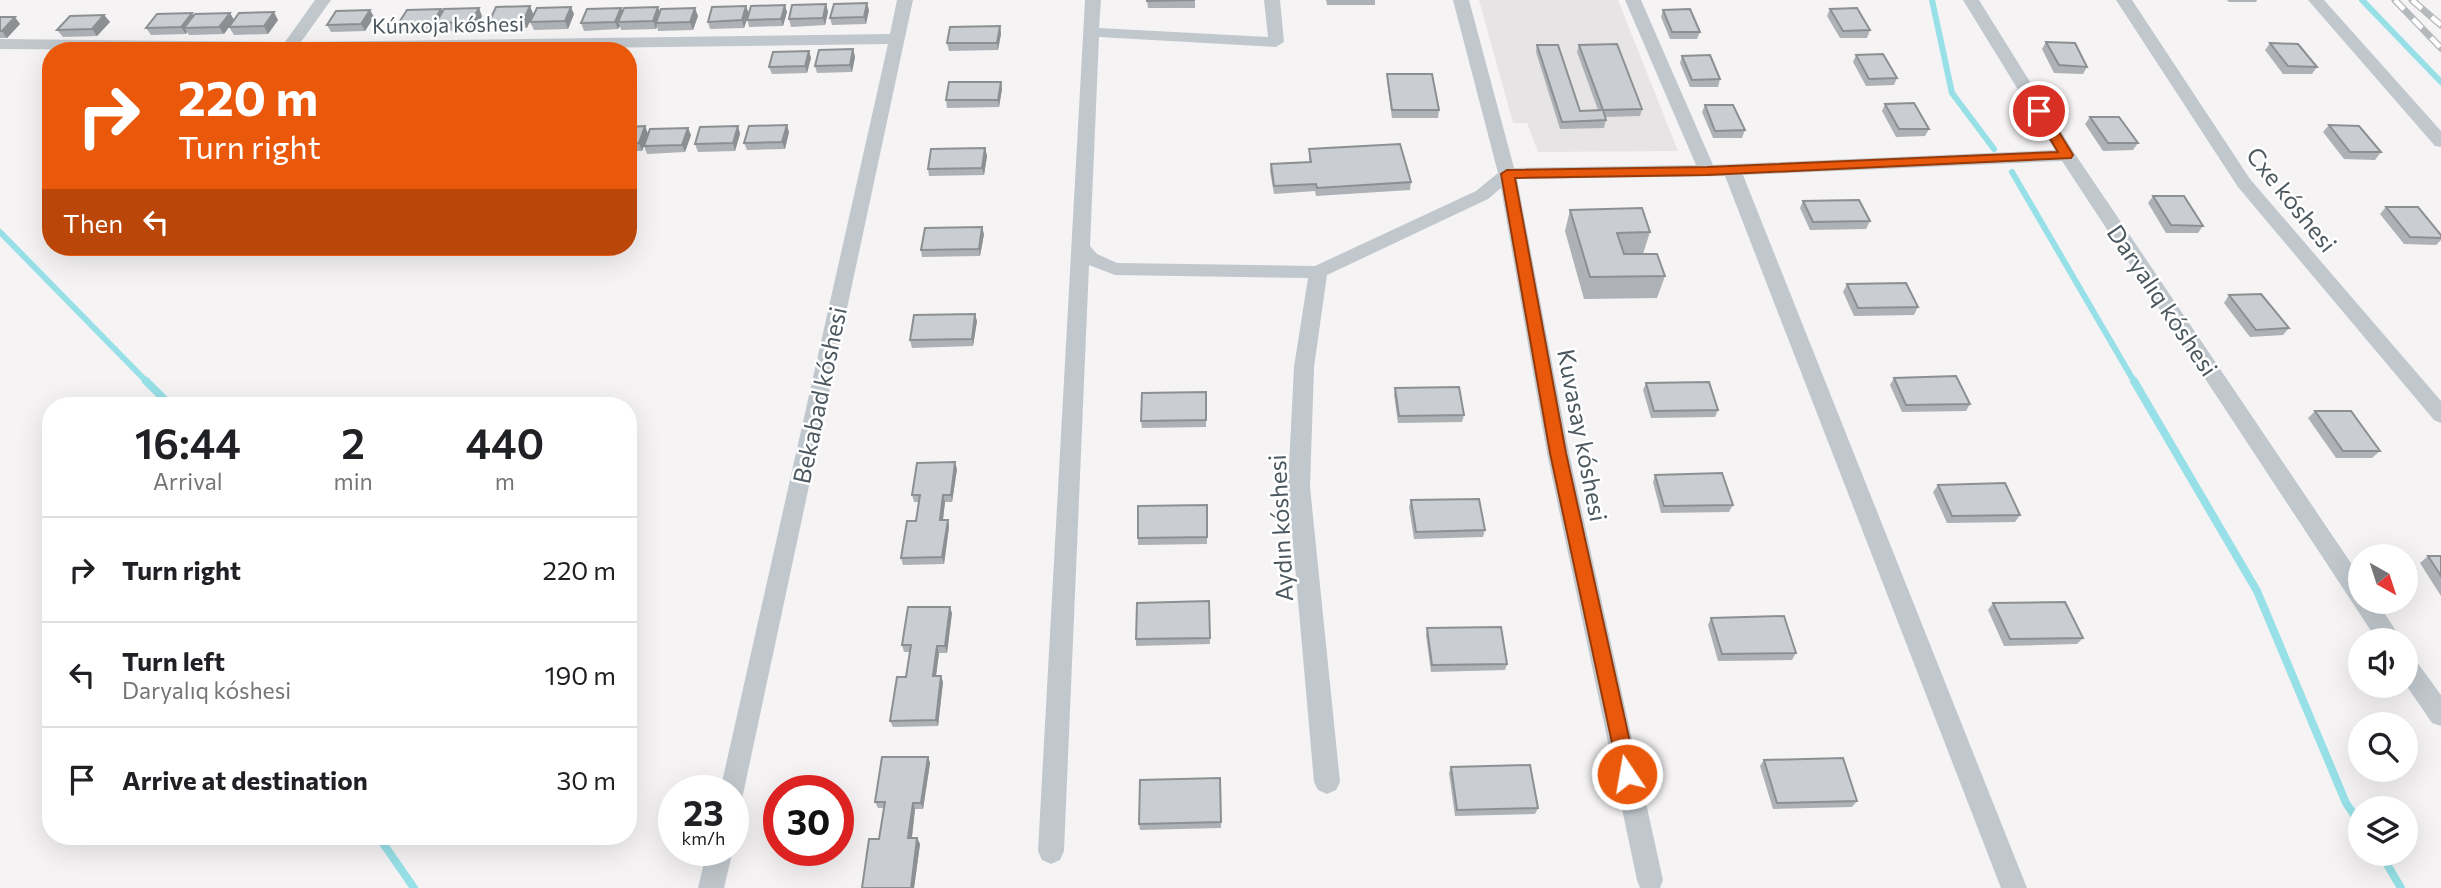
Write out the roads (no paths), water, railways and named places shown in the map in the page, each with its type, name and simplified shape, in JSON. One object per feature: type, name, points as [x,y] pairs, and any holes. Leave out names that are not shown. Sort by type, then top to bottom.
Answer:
[{"type":"street","points":[[294,42],[323,0]]},
{"type":"street","name":"Bekabad kóshesi","points":[[736,775],[905,0]]},
{"type":"street","points":[[1051,852],[1093,0]]},
{"type":"street","points":[[1093,32],[1276,42],[1272,0]]},
{"type":"street","name":"Kuvasay kóshesi","points":[[1461,0],[1507,174],[1558,453],[1650,880]]},
{"type":"street","points":[[1633,0],[1707,171]]},
{"type":"street","name":"Daryalıq kóshesi","points":[[1971,0],[2067,155],[2348,577]]},
{"type":"street","name":"Cxe kóshesi","points":[[2124,0],[2244,183],[2441,415]]},
{"type":"street","points":[[2316,0],[2441,142]]},
{"type":"street","name":"Kúnxoja kóshesi","points":[[637,42],[897,39]]},
{"type":"street","name":"Kúnxoja kóshesi","points":[[0,44],[42,44]]},
{"type":"street","points":[[1082,248],[1090,258],[1115,269],[1318,272],[1482,195],[1507,174],[1707,171],[2067,155]]},
{"type":"street","points":[[1732,170],[2014,888]]},
{"type":"street","name":"Aydın kóshesi","points":[[1318,272],[1304,367],[1299,487],[1327,782]]},
{"type":"street","points":[[2418,676],[2432,688],[2441,715]]},
{"type":"street","points":[[711,888],[716,866]]},
{"type":"waterway","points":[[1932,0],[1952,93],[1994,149]]},
{"type":"waterway","points":[[2362,0],[2441,82]]},
{"type":"waterway","points":[[2012,172],[2135,383]]},
{"type":"waterway","points":[[0,232],[148,383]]},
{"type":"waterway","points":[[2134,381],[2257,591],[2348,806]]},
{"type":"waterway","points":[[148,383],[162,397]]},
{"type":"waterway","points":[[384,845],[414,888]]},
{"type":"waterway","points":[[2388,866],[2401,888]]},
{"type":"railway","points":[[2395,0],[2441,48]]},
{"type":"railway","points":[[2412,0],[2441,25]]}]
